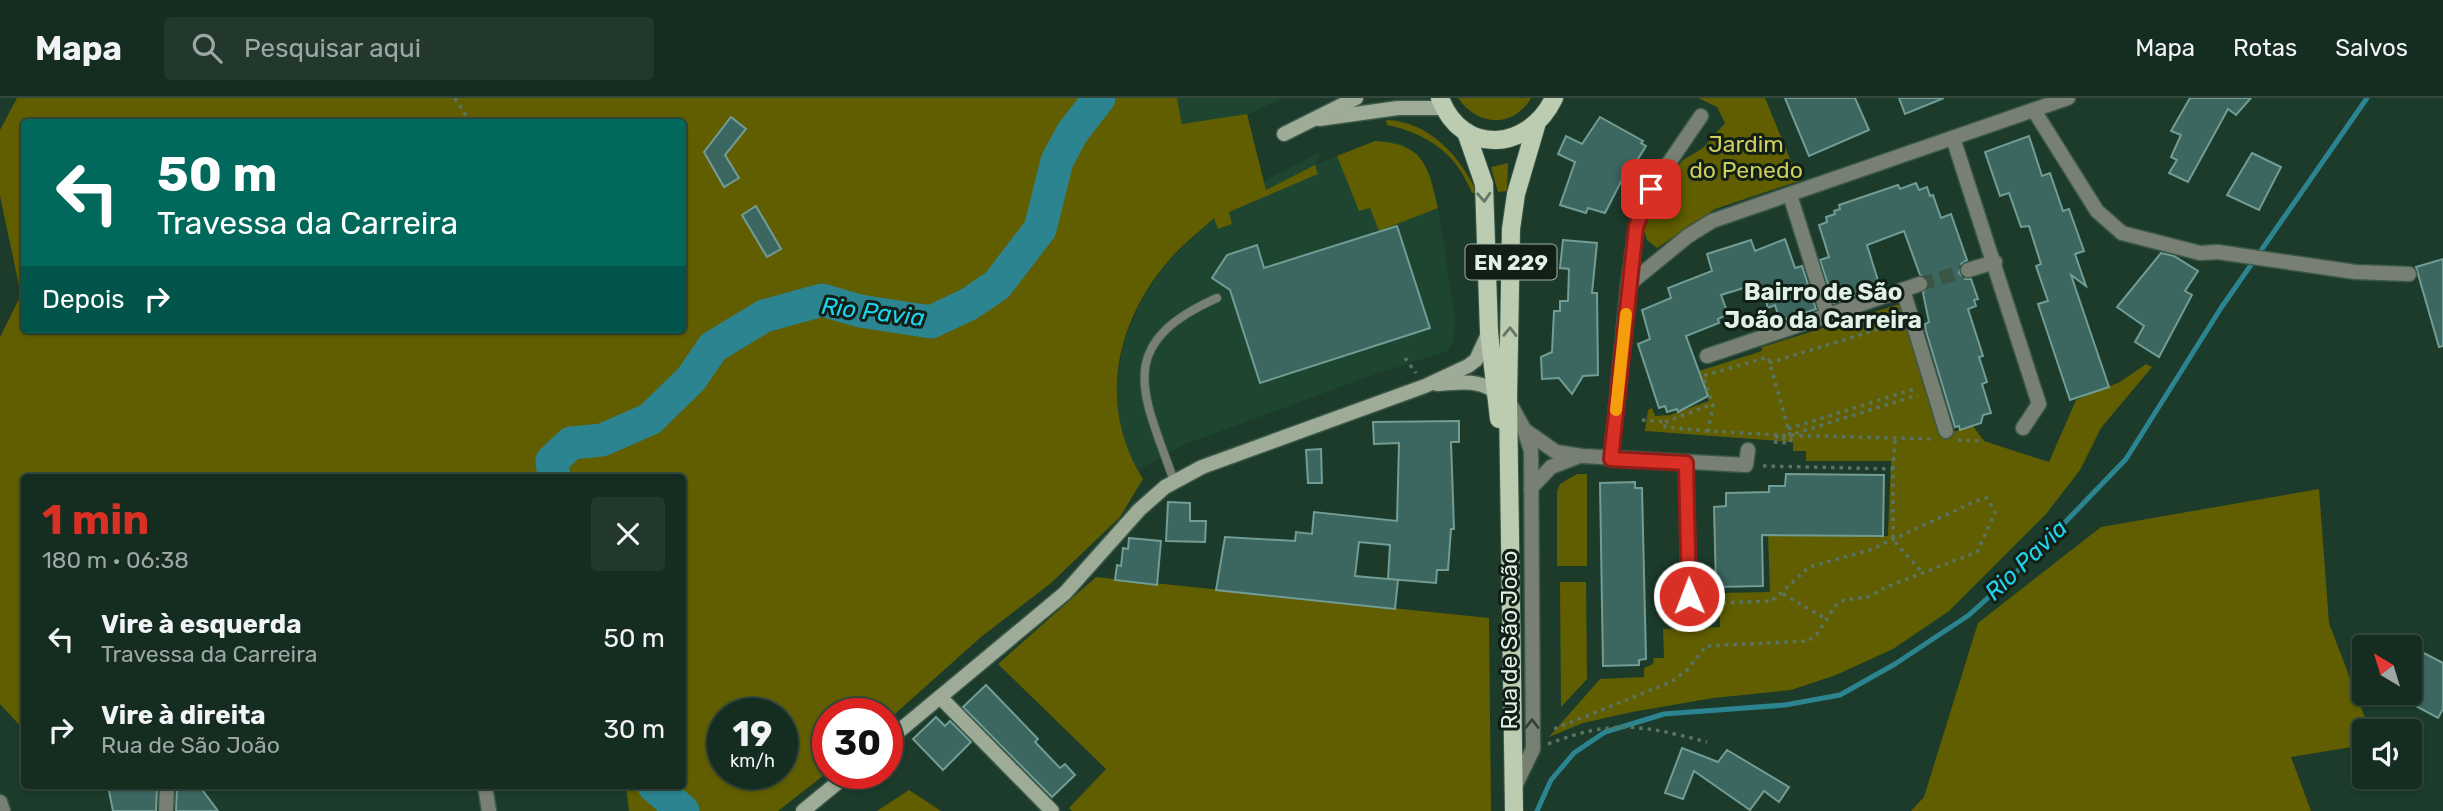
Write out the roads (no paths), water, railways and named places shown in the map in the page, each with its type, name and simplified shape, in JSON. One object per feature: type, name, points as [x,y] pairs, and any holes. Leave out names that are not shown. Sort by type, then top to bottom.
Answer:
[{"type":"main road","name":"EN 229","points":[[1514,811],[1511,590],[1502,401],[1511,229],[1516,194],[1541,120],[1554,98]]},
{"type":"main road","name":"EN 229","points":[[1441,103],[1466,132],[1484,184],[1489,332],[1502,401]]},
{"type":"main road","points":[[1466,132],[1487,139],[1510,139],[1541,120]]},
{"type":"street","points":[[1284,134],[1319,119],[1356,98]]},
{"type":"street","points":[[1541,120],[1561,98]]},
{"type":"street","points":[[1628,285],[1679,243],[1713,221],[2035,112],[2068,98]]},
{"type":"street","points":[[1319,119],[1441,103]]},
{"type":"street","points":[[2035,112],[2097,211],[2122,233],[2200,253],[2246,255],[2356,272],[2409,274]]},
{"type":"street","points":[[1611,459],[1636,227],[1651,189],[1701,116]]},
{"type":"street","points":[[1954,138],[2039,404],[2023,428]]},
{"type":"street","points":[[1790,195],[1828,316]]},
{"type":"street","points":[[1968,270],[1995,262]]},
{"type":"street","points":[[1707,356],[1920,284]]},
{"type":"street","points":[[1903,290],[1945,437]]},
{"type":"street","points":[[903,728],[1065,593],[1139,510],[1174,481],[1202,467],[1425,386],[1476,360],[1489,332]]},
{"type":"street","points":[[1425,386],[1470,382],[1493,390],[1502,401]]},
{"type":"street","name":"Rua de São João","points":[[1502,401],[1524,429],[1549,449],[1582,456],[1746,465],[1748,450]]},
{"type":"street","name":"Rua de São João","points":[[1514,789],[1532,750],[1531,452],[1524,429]]},
{"type":"street","name":"Rua de São João","points":[[1531,488],[1551,467],[1582,456]]},
{"type":"street","points":[[1686,463],[1689,596],[1711,599]]},
{"type":"street","points":[[940,697],[1052,811]]},
{"type":"street","points":[[166,811],[167,789]]},
{"type":"street","points":[[485,789],[489,811]]},
{"type":"street","points":[[803,811],[830,789]]},
{"type":"street","points":[[0,802],[2,811]]},
{"type":"lane","points":[[1174,481],[1142,379],[1148,355],[1162,335],[1185,313],[1217,298]]},
{"type":"waterway","name":"Rio Pavia","points":[[554,474],[552,461],[571,443],[602,440],[650,419],[691,379],[713,347],[764,316],[822,300],[860,311],[931,322],[969,304],[997,285],[1040,229],[1057,161],[1072,133],[1099,98]]},
{"type":"waterway","name":"Rio Pavia","points":[[1537,811],[1551,780],[1574,753],[1605,732],[1664,714],[1785,705],[1840,695],[1895,664],[1969,615],[2023,566],[2126,459],[2221,308],[2367,98]]},
{"type":"waterway","name":"Rio Pavia","points":[[657,789],[683,811]]},
{"type":"tunnel","points":[[1920,284],[1968,270]]},
{"type":"district","name":"Bairro de São João da Carreira","points":[[1823,306]]},
{"type":"park label","name":"Jardim do Penedo","points":[[1746,157]]}]
